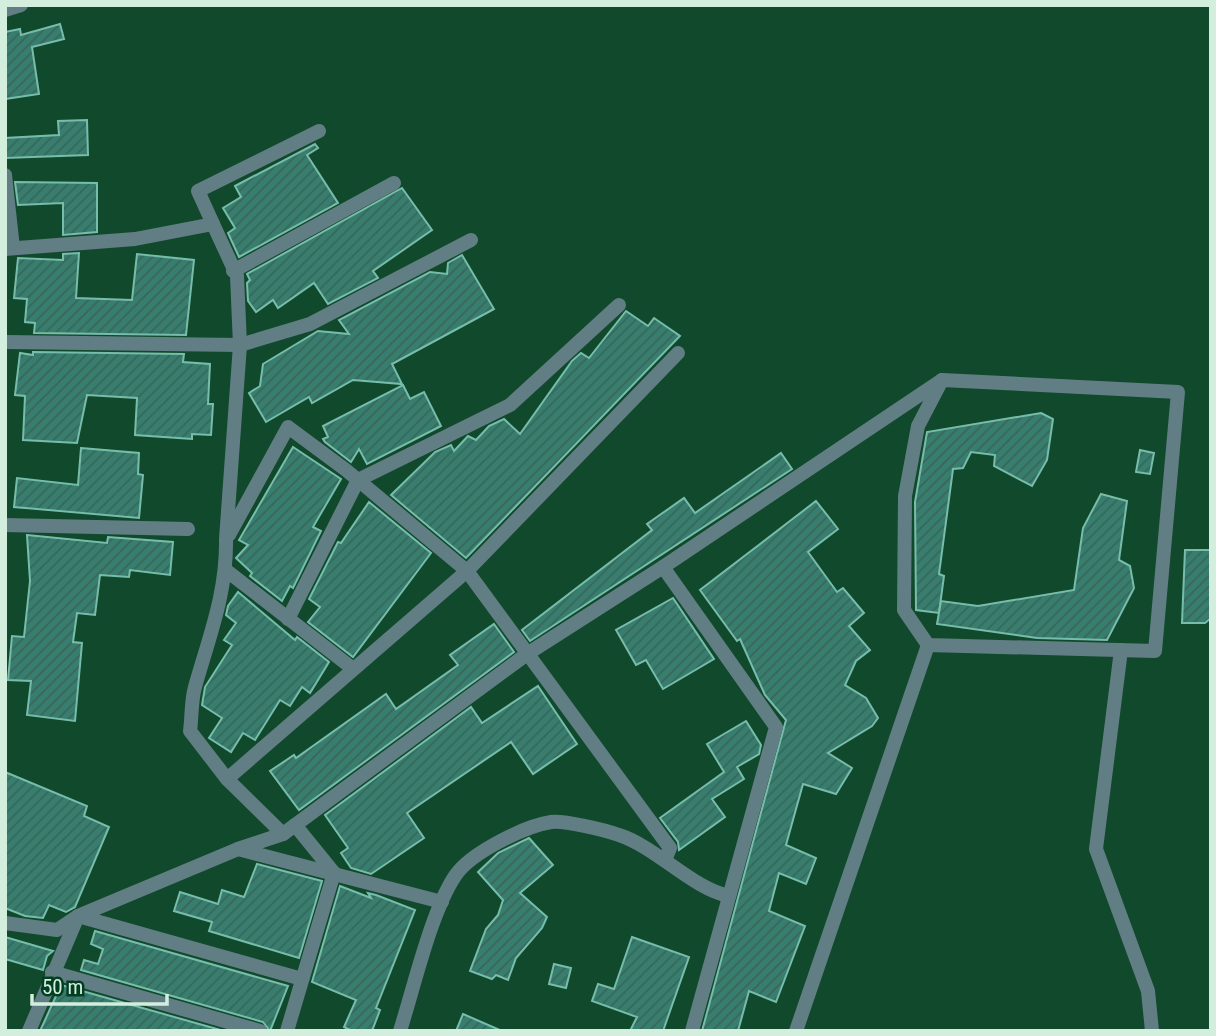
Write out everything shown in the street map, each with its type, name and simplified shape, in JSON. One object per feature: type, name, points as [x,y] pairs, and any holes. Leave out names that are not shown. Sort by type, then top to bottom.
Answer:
[{"type":"street","points":[[5,10],[21,5]]},
{"type":"street","points":[[319,131],[198,191],[237,276],[240,345],[226,539],[227,571],[214,631],[194,690],[190,731],[227,779],[289,830],[334,873]]},
{"type":"street","points":[[5,175],[9,249],[135,239],[213,224]]},
{"type":"street","points":[[233,271],[394,183]]},
{"type":"street","points":[[5,342],[240,345],[310,324],[471,240]]},
{"type":"street","points":[[288,619],[358,480],[510,405],[619,305]]},
{"type":"street","points":[[227,779],[467,571],[678,353]]},
{"type":"street","points":[[928,645],[904,610],[905,496],[918,426],[942,380]]},
{"type":"street","points":[[5,923],[57,930],[78,916],[289,830],[527,654],[663,567],[942,380],[1178,392],[1155,650],[928,645]]},
{"type":"street","points":[[226,539],[288,427],[358,480],[467,571],[670,848],[665,860]]},
{"type":"street","points":[[5,525],[188,529]]},
{"type":"street","points":[[663,567],[776,727],[692,1031]]},
{"type":"street","points":[[227,571],[352,668]]},
{"type":"street","points":[[796,1031],[928,645]]},
{"type":"street","points":[[1121,650],[1096,849],[1148,991],[1153,1031]]},
{"type":"street","points":[[400,1031],[442,902],[456,873],[503,838],[553,821],[619,835],[665,860],[715,894],[729,896]]},
{"type":"street","points":[[238,849],[442,902]]},
{"type":"street","points":[[287,1031],[334,873]]},
{"type":"street","points":[[29,1031],[78,916]]},
{"type":"street","points":[[78,916],[302,979]]},
{"type":"street","points":[[52,972],[260,1031]]},
{"type":"building","points":[[60,24],[64,39],[32,47],[39,94],[5,99],[5,32],[20,29],[21,35]]},
{"type":"building","points":[[87,120],[88,155],[5,158],[5,138],[59,135],[58,121]]},
{"type":"building","points":[[315,144],[318,148],[307,155],[338,203],[239,257],[228,233],[235,228],[223,208],[241,197],[235,186]]},
{"type":"building","points":[[15,182],[97,183],[97,232],[63,235],[63,203],[18,205]]},
{"type":"building","points":[[402,188],[432,230],[373,271],[378,278],[328,304],[314,283],[278,308],[273,300],[256,312],[248,301],[247,283],[250,280],[247,274]]},
{"type":"building","points":[[79,253],[76,298],[132,300],[137,254],[194,260],[186,335],[34,333],[35,323],[25,322],[27,299],[14,298],[18,258],[63,260],[63,254]]},
{"type":"building","points":[[462,255],[494,309],[392,364],[402,384],[353,380],[312,403],[309,397],[266,422],[249,393],[260,386],[263,364],[318,331],[349,334],[339,320],[430,272],[447,274],[448,263]]},
{"type":"building","points":[[626,311],[648,326],[654,318],[680,336],[466,558],[391,495],[435,452],[451,445],[454,451],[468,436],[476,440],[489,426],[504,419],[520,434],[572,361],[581,353],[589,358]]},
{"type":"building","points":[[33,352],[184,354],[183,362],[210,364],[208,404],[213,404],[211,435],[192,434],[192,439],[135,435],[137,398],[87,395],[77,443],[23,440],[25,396],[15,395],[20,353],[33,355]]},
{"type":"building","points":[[403,385],[410,399],[424,392],[441,426],[367,464],[359,449],[351,462],[325,442],[323,439],[328,437],[323,426]]},
{"type":"building","points":[[1041,413],[1053,419],[1047,460],[1032,486],[994,466],[995,455],[971,452],[963,468],[953,469],[939,574],[944,576],[939,613],[916,610],[915,502],[927,432]]},
{"type":"building","points":[[293,447],[341,479],[313,527],[321,531],[293,588],[290,586],[282,601],[250,576],[252,573],[236,558],[248,545],[239,540]]},
{"type":"building","points":[[81,448],[139,453],[138,474],[143,475],[139,518],[14,507],[17,478],[78,485]]},
{"type":"building","points":[[1140,450],[1154,453],[1150,474],[1136,472]]},
{"type":"building","points":[[781,453],[792,469],[530,641],[522,630],[652,530],[647,524],[684,498],[695,513]]},
{"type":"building","points":[[1101,494],[1127,501],[1119,560],[1130,566],[1134,588],[1107,640],[1037,638],[937,624],[941,601],[978,606],[1074,590],[1083,528]]},
{"type":"building","points":[[816,501],[838,529],[808,552],[837,592],[843,588],[864,613],[849,626],[870,650],[856,661],[845,685],[866,698],[878,718],[872,726],[828,753],[852,768],[836,794],[803,784],[786,845],[816,858],[806,884],[779,873],[769,911],[805,926],[776,1002],[749,991],[738,1031],[702,1031],[786,720],[765,695],[740,639],[737,641],[700,590]]},
{"type":"building","points":[[369,502],[431,553],[353,657],[308,622],[320,607],[309,599],[338,542],[341,543]]},
{"type":"building","points":[[27,535],[107,543],[108,537],[173,542],[170,575],[130,570],[129,577],[100,575],[95,615],[77,613],[73,642],[82,643],[75,721],[27,715],[31,681],[8,680],[12,636],[24,637],[30,581]]},
{"type":"building","points":[[1185,550],[1211,550],[1211,618],[1205,623],[1182,623]]},
{"type":"building","points":[[238,592],[295,640],[297,637],[329,662],[310,693],[302,687],[290,706],[280,700],[255,740],[243,733],[231,752],[209,738],[222,718],[202,705],[205,687],[232,645],[224,640],[236,623],[226,615],[228,606]]},
{"type":"building","points":[[673,598],[714,659],[663,689],[646,660],[636,665],[616,630]]},
{"type":"building","points":[[494,624],[514,652],[299,810],[270,771],[294,755],[296,758],[386,694],[396,709],[458,665],[450,655]]},
{"type":"building","points":[[538,686],[577,744],[533,774],[511,742],[407,813],[424,838],[371,874],[351,868],[341,853],[348,848],[325,815],[471,707],[482,723]]},
{"type":"building","points":[[746,721],[761,745],[759,754],[737,767],[744,779],[712,799],[725,817],[679,850],[678,842],[660,818],[724,772],[707,744]]},
{"type":"building","points":[[5,772],[87,806],[84,816],[109,827],[75,907],[66,912],[49,905],[43,918],[25,916],[5,908]]},
{"type":"building","points":[[529,838],[553,865],[520,893],[547,917],[542,928],[516,958],[508,980],[496,975],[492,979],[470,971],[486,929],[498,915],[503,900],[478,872],[498,853]]},
{"type":"building","points":[[257,864],[322,881],[299,958],[209,931],[212,922],[174,911],[180,892],[218,904],[222,890],[244,897]]},
{"type":"building","points":[[340,886],[371,898],[368,893],[376,895],[415,910],[376,1008],[380,1010],[372,1031],[352,1031],[344,1027],[356,1000],[312,982]]},
{"type":"building","points":[[95,931],[288,986],[270,1031],[263,1022],[81,970],[84,960],[98,964],[103,949],[91,944]]},
{"type":"building","points":[[5,937],[53,951],[47,956],[43,970],[5,959]]},
{"type":"building","points":[[632,937],[689,957],[663,1031],[630,1031],[637,1017],[592,1001],[598,984],[614,989]]},
{"type":"building","points":[[554,964],[571,968],[566,988],[549,984]]},
{"type":"building","points":[[61,985],[224,1031],[40,1031]]},
{"type":"building","points":[[463,1014],[502,1031],[456,1031]]}]
